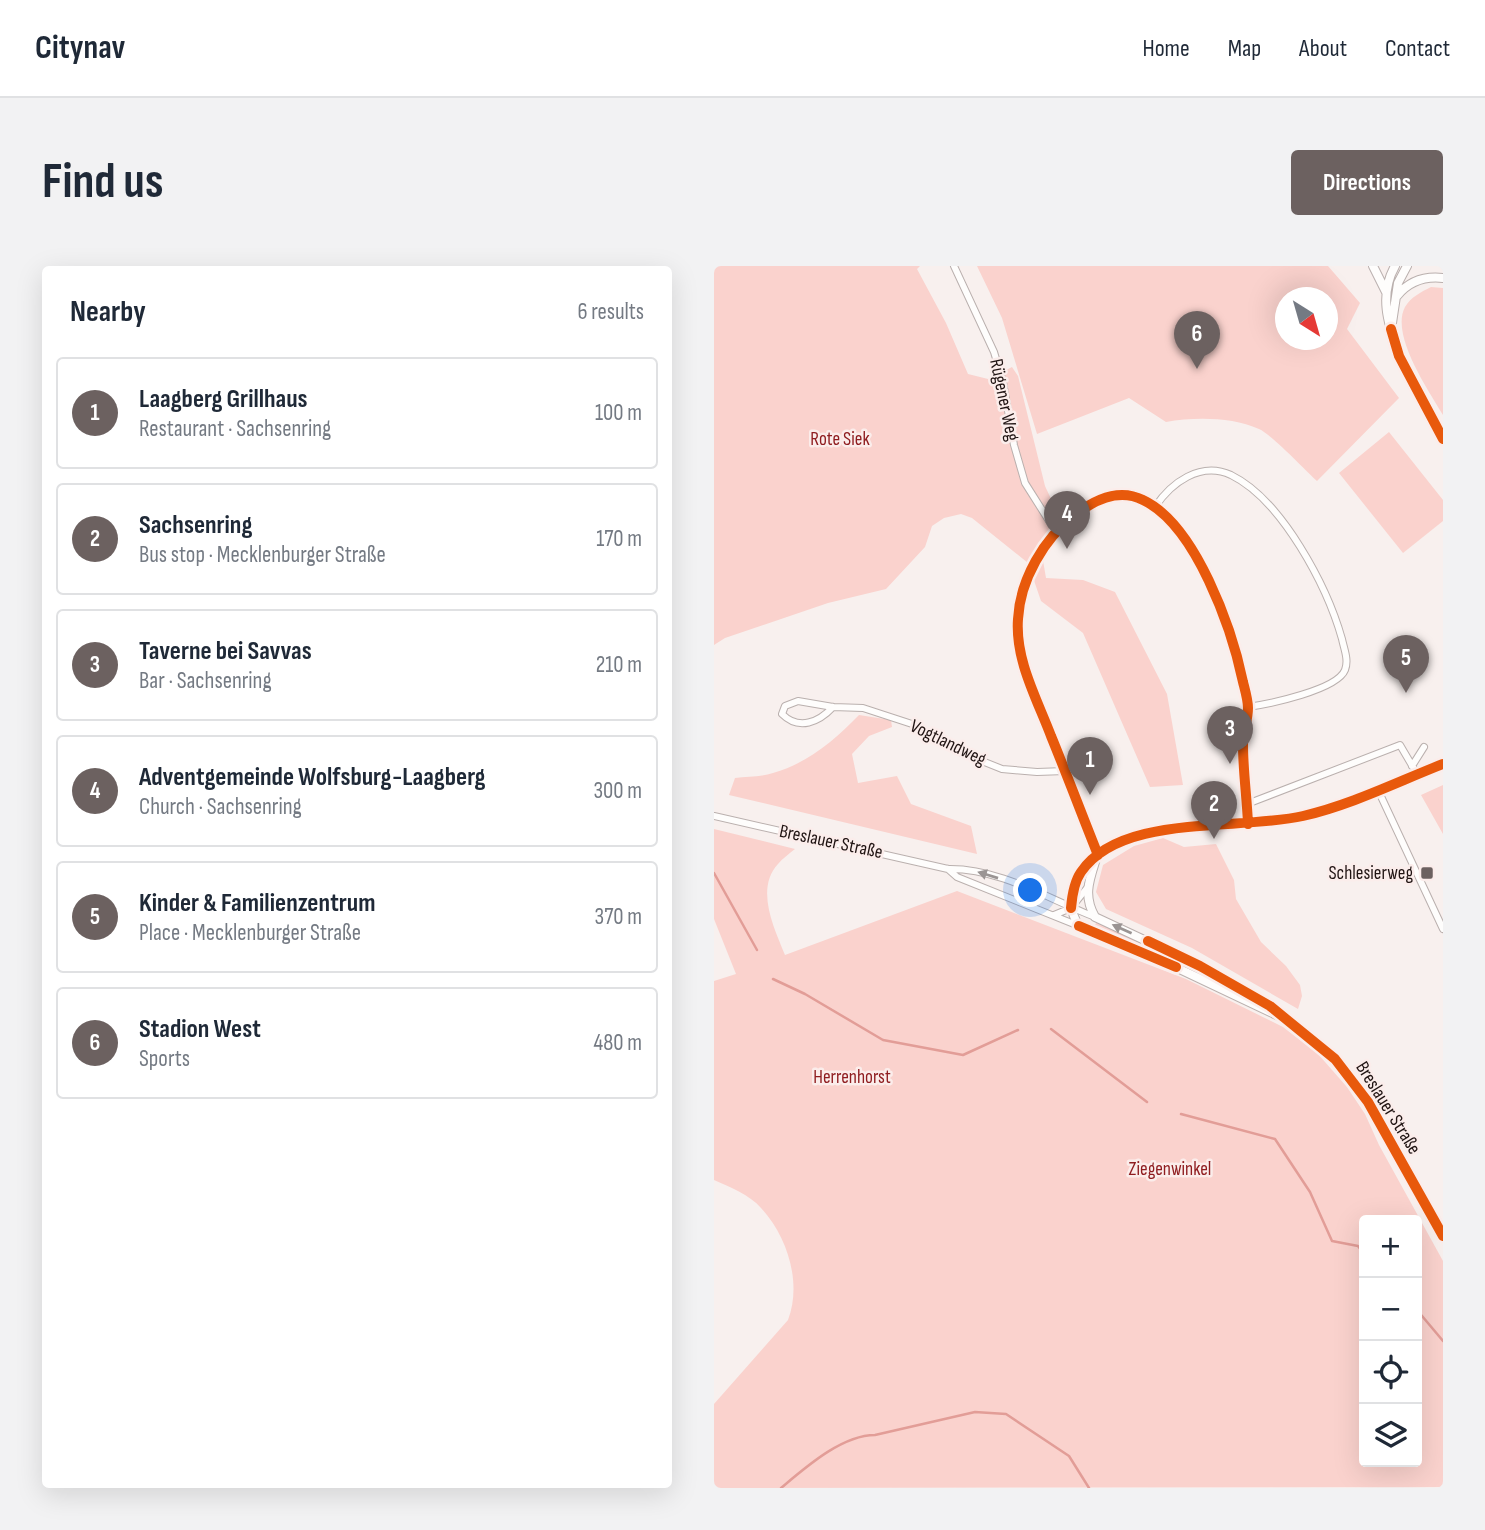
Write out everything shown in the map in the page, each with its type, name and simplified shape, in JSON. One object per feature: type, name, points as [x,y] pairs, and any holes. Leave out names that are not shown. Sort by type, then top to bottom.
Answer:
[{"type":"street","name":"Rügener Weg","points":[[954,266],[994,352],[1025,483],[1056,532]]},
{"type":"street","points":[[1386,292],[1374,268],[1406,268],[1394,302],[1391,329]]},
{"type":"street","points":[[1393,268],[1385,305],[1391,329],[1399,356],[1443,439]]},
{"type":"street","points":[[1394,302],[1400,292],[1416,281],[1443,278]]},
{"type":"street","points":[[1155,507],[1174,485],[1191,475],[1210,471],[1231,475],[1271,509],[1293,536],[1329,599],[1346,653],[1346,669],[1343,674],[1332,683],[1248,707]]},
{"type":"street","points":[[1095,917],[1087,897],[1087,888],[1098,855],[1024,666],[1019,646],[1018,619],[1030,572],[1056,532],[1086,506],[1111,496],[1142,499],[1155,507],[1182,535],[1208,580],[1230,635],[1248,707],[1243,745],[1248,824]]},
{"type":"street","name":"Vogtlandweg","points":[[833,707],[816,722],[805,724],[782,714],[785,706],[798,701],[833,707],[863,708],[912,724],[957,751],[1002,769],[1065,771]]},
{"type":"street","points":[[1247,804],[1400,745],[1417,774]]},
{"type":"street","points":[[1412,766],[1424,747]]},
{"type":"street","points":[[1079,926],[1071,908],[1073,891],[1080,873],[1115,842],[1147,833],[1302,817],[1443,764]]},
{"type":"street","points":[[1378,790],[1443,929]]},
{"type":"street","name":"Breslauer Straße","points":[[714,816],[948,869],[985,873],[1095,917],[1200,966],[1270,1006],[1311,1037],[1351,1077],[1385,1129],[1443,1236]]},
{"type":"street","name":"Breslauer Straße","points":[[948,869],[957,877],[1171,965],[1283,1018]]},
{"type":"street","points":[[1054,915],[1071,908],[1087,888]]},
{"type":"green space","name":"Rote Siek","points":[[714,266],[920,266],[917,269],[946,323],[968,374],[988,379],[1012,367],[1018,376],[1045,486],[1059,516],[1040,543],[1046,578],[1083,580],[1115,592],[1167,694],[1183,785],[1150,787],[1083,633],[1041,601],[1028,563],[972,518],[961,514],[944,518],[932,526],[925,547],[886,589],[828,603],[725,638],[714,645]]},
{"type":"green space","points":[[977,266],[1328,266],[1360,303],[1347,329],[1399,398],[1317,481],[1259,429],[1237,422],[1213,419],[1166,422],[1129,398],[1037,434],[1002,318]]},
{"type":"green space","points":[[1431,287],[1443,288],[1443,415],[1413,362],[1403,332],[1405,307],[1413,298]]},
{"type":"green space","points":[[1389,432],[1443,500],[1443,521],[1403,553],[1339,473]]},
{"type":"green space","points":[[859,715],[891,720],[892,727],[869,736],[852,754],[858,783],[897,776],[911,804],[971,826],[977,854],[729,795],[735,778],[768,774],[798,763],[830,742]]},
{"type":"green space","points":[[1443,785],[1443,834],[1421,795]]},
{"type":"green space","name":"Ziegenwinkel","points":[[714,829],[795,849],[778,864],[768,885],[769,909],[785,955],[957,891],[1186,979],[1283,1027],[1318,1054],[1347,1087],[1365,1114],[1418,1215],[1359,1215],[1359,1467],[1422,1467],[1422,1223],[1443,1261],[1443,1487],[714,1488],[714,1404],[788,1320],[793,1291],[790,1261],[779,1233],[770,1220],[751,1199],[714,1180],[714,981],[736,974],[714,919]]},
{"type":"green space","points":[[1163,838],[1184,847],[1216,844],[1234,880],[1236,899],[1261,942],[1286,966],[1300,985],[1302,996],[1298,1009],[1192,948],[1106,909],[1096,892],[1103,865],[1134,846]]},
{"type":"green space","points":[[1097,921],[1197,969],[1234,992],[1094,927]]},
{"type":"waterway","points":[[714,873],[757,950]]},
{"type":"waterway","points":[[773,979],[805,994],[883,1040],[963,1055],[1018,1030]]},
{"type":"waterway","points":[[1051,1029],[1147,1102]]},
{"type":"waterway","points":[[1181,1114],[1275,1139],[1310,1192],[1332,1241],[1359,1247]]},
{"type":"waterway","points":[[1422,1316],[1443,1341]]},
{"type":"waterway","points":[[781,1488],[825,1454],[850,1440],[975,1412],[1006,1414],[1069,1456],[1089,1488]]},
{"type":"cycle path","points":[[1391,329],[1399,356],[1443,439]]},
{"type":"cycle path","points":[[1098,855],[1028,679],[1020,649],[1018,619],[1023,590],[1029,575],[1053,535],[1082,510],[1107,497],[1134,497],[1162,513],[1179,532],[1209,580],[1238,660],[1248,702],[1243,745],[1248,824]]},
{"type":"cycle path","points":[[1071,908],[1075,885],[1081,872],[1099,853],[1123,840],[1152,832],[1303,816],[1356,799],[1443,764]]},
{"type":"cycle path","points":[[1079,926],[1176,967]]},
{"type":"cycle path","points":[[1148,941],[1200,966],[1270,1006],[1335,1059],[1368,1102],[1443,1236]]},
{"type":"place","name":"Stadion West","points":[[1197,369]]},
{"type":"place","name":"Adventgemeinde Wolfsburg-Laagberg","points":[[1067,549]]},
{"type":"place","name":"Kinder & Familienzentrum","points":[[1406,693]]},
{"type":"place","name":"Taverne bei Savvas","points":[[1230,764]]},
{"type":"place","name":"Laagberg Grillhaus","points":[[1090,795]]},
{"type":"place","name":"Sachsenring","points":[[1214,839]]},
{"type":"place","name":"Schlesierweg","points":[[1427,873]]},
{"type":"park label","name":"Herrenhorst","points":[[852,1077]]}]
